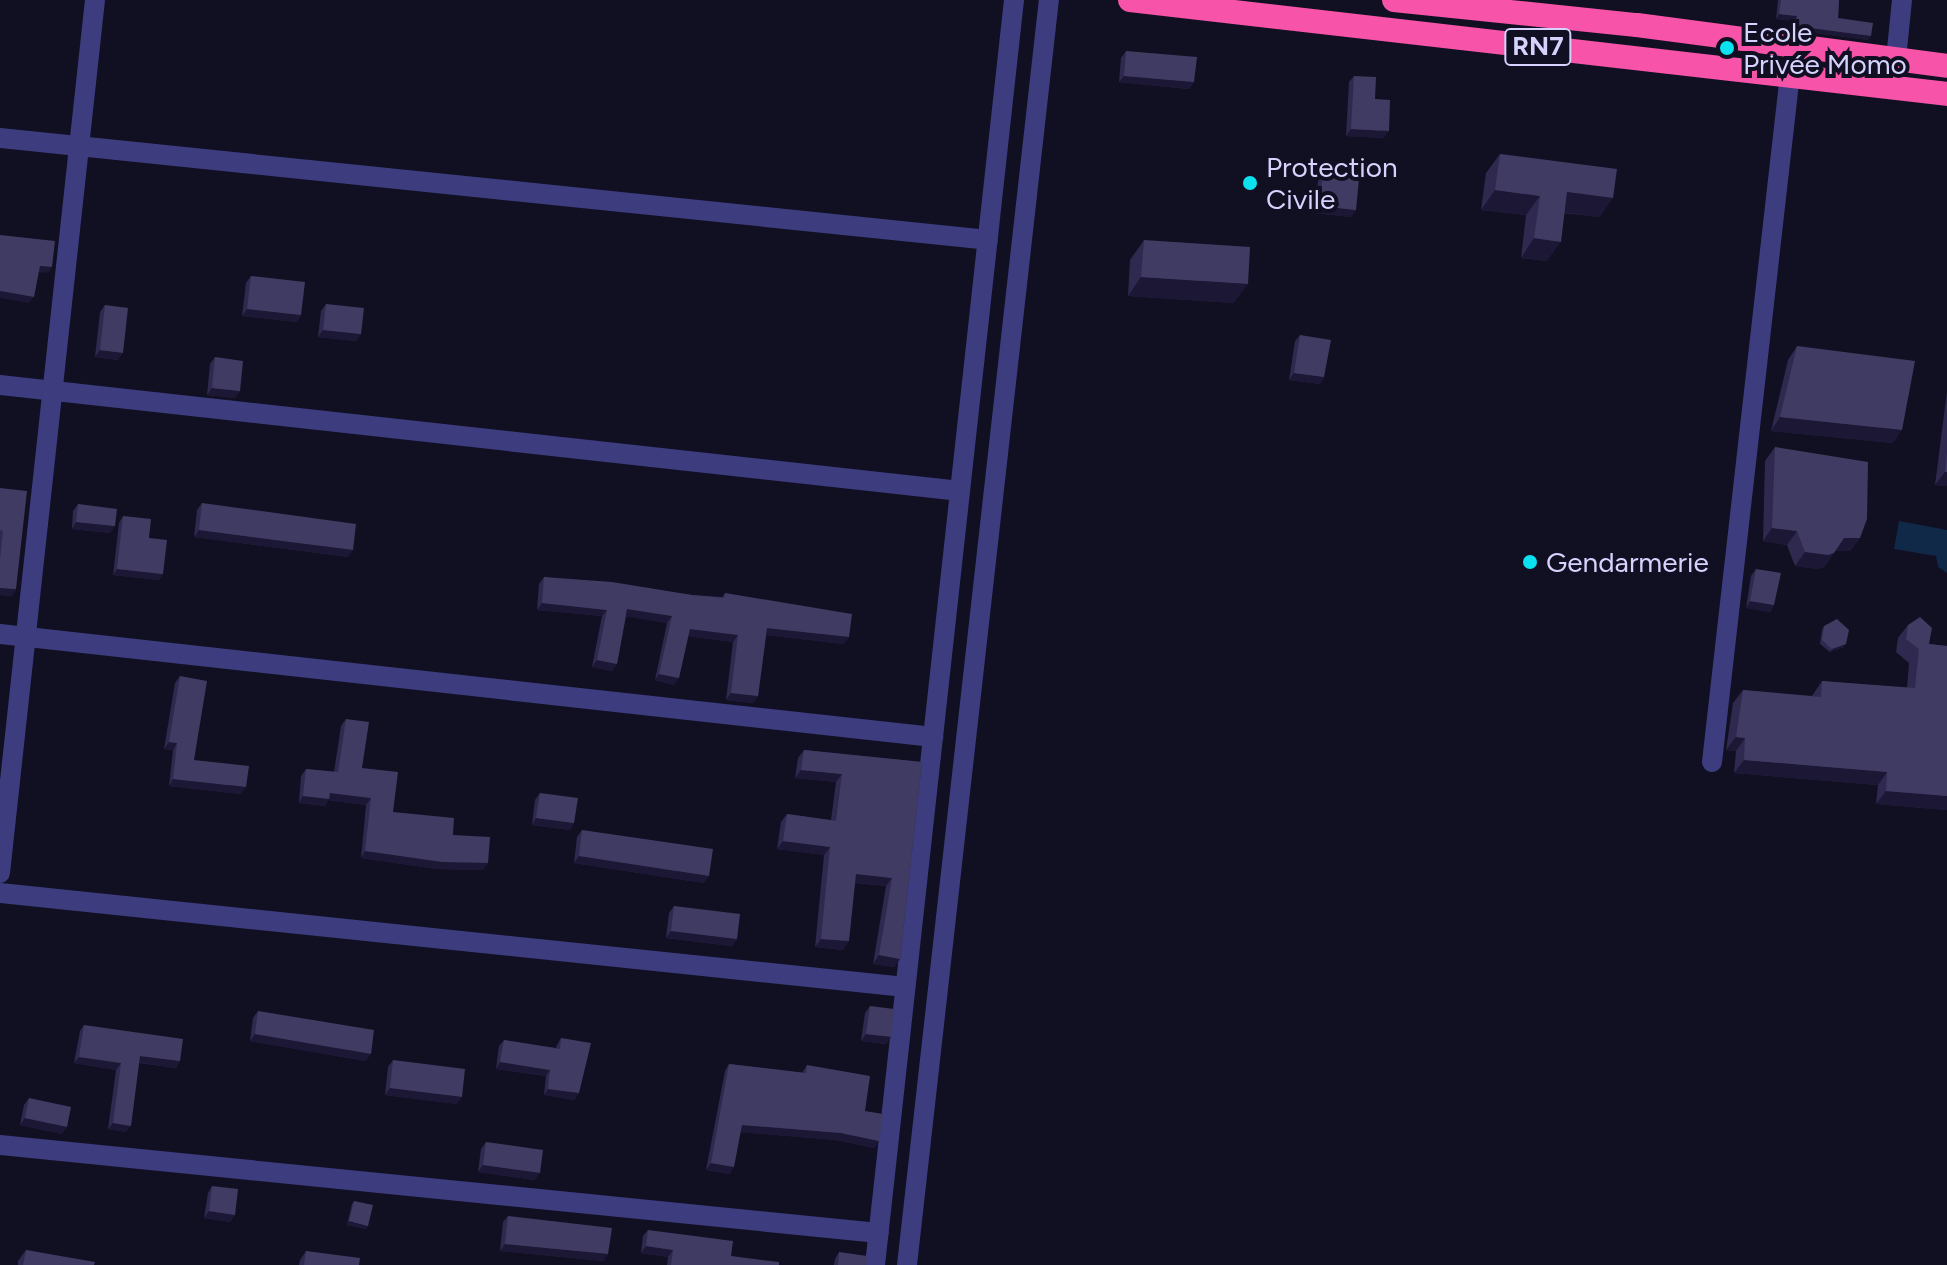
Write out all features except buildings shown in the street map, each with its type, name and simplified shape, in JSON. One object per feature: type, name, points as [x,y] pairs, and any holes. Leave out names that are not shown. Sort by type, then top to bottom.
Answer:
[{"type":"highway","name":"RN7","points":[[1130,0],[1947,94]]},
{"type":"highway","name":"RN7","points":[[1394,0],[1637,25],[1947,66]]},
{"type":"street","points":[[0,873],[95,0]]},
{"type":"street","points":[[875,1265],[1014,0]]},
{"type":"street","points":[[907,1265],[1049,0]]},
{"type":"street","points":[[1896,59],[1902,0]]},
{"type":"street","points":[[1712,762],[1790,74]]},
{"type":"street","points":[[0,138],[988,240]]},
{"type":"street","points":[[0,385],[960,491]]},
{"type":"street","points":[[0,634],[933,737]]},
{"type":"street","points":[[0,893],[905,987]]},
{"type":"street","points":[[0,1145],[879,1233]]},
{"type":"water","points":[[1899,521],[1947,530],[1947,573],[1938,567],[1936,556],[1894,549]]},
{"type":"place","name":"Ecole Privée Momo","points":[[1727,48]]},
{"type":"place","name":"Protection Civile","points":[[1250,183]]},
{"type":"place","name":"Gendarmerie","points":[[1530,562]]}]
